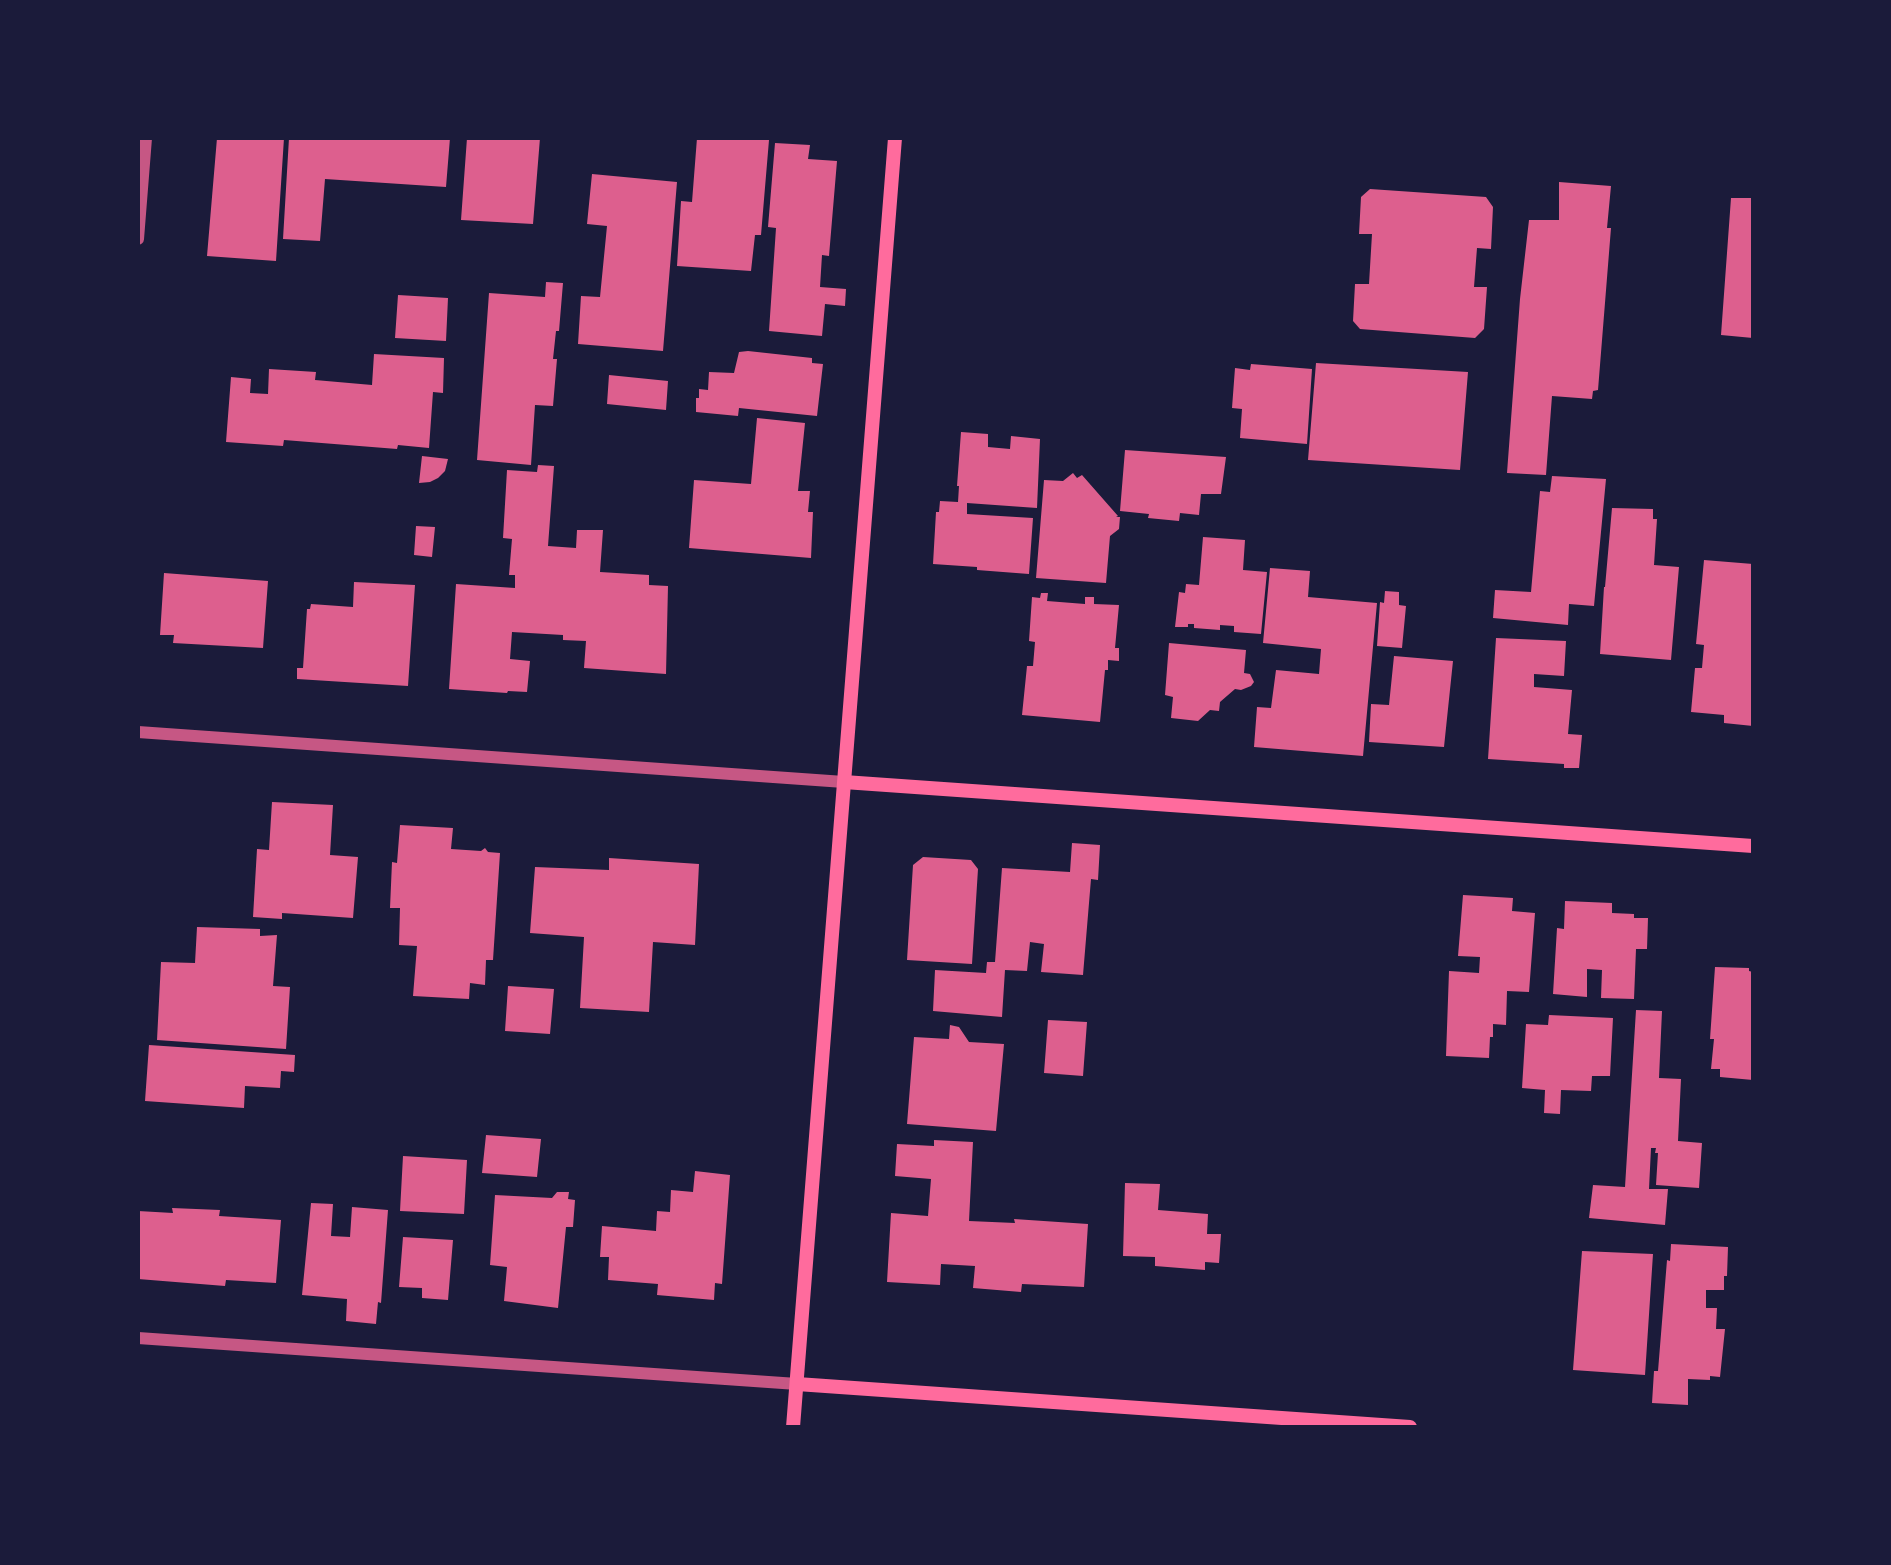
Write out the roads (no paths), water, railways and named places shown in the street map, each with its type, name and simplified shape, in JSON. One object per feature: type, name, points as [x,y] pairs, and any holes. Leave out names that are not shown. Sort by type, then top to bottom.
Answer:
[{"type":"main road","points":[[793,1427],[895,138]]},
{"type":"main road","points":[[844,782],[1753,846]]},
{"type":"main road","points":[[797,1384],[1410,1427]]},
{"type":"street","points":[[138,239],[146,138]]},
{"type":"street","points":[[138,732],[844,782]]},
{"type":"street","points":[[138,1338],[797,1384]]}]
